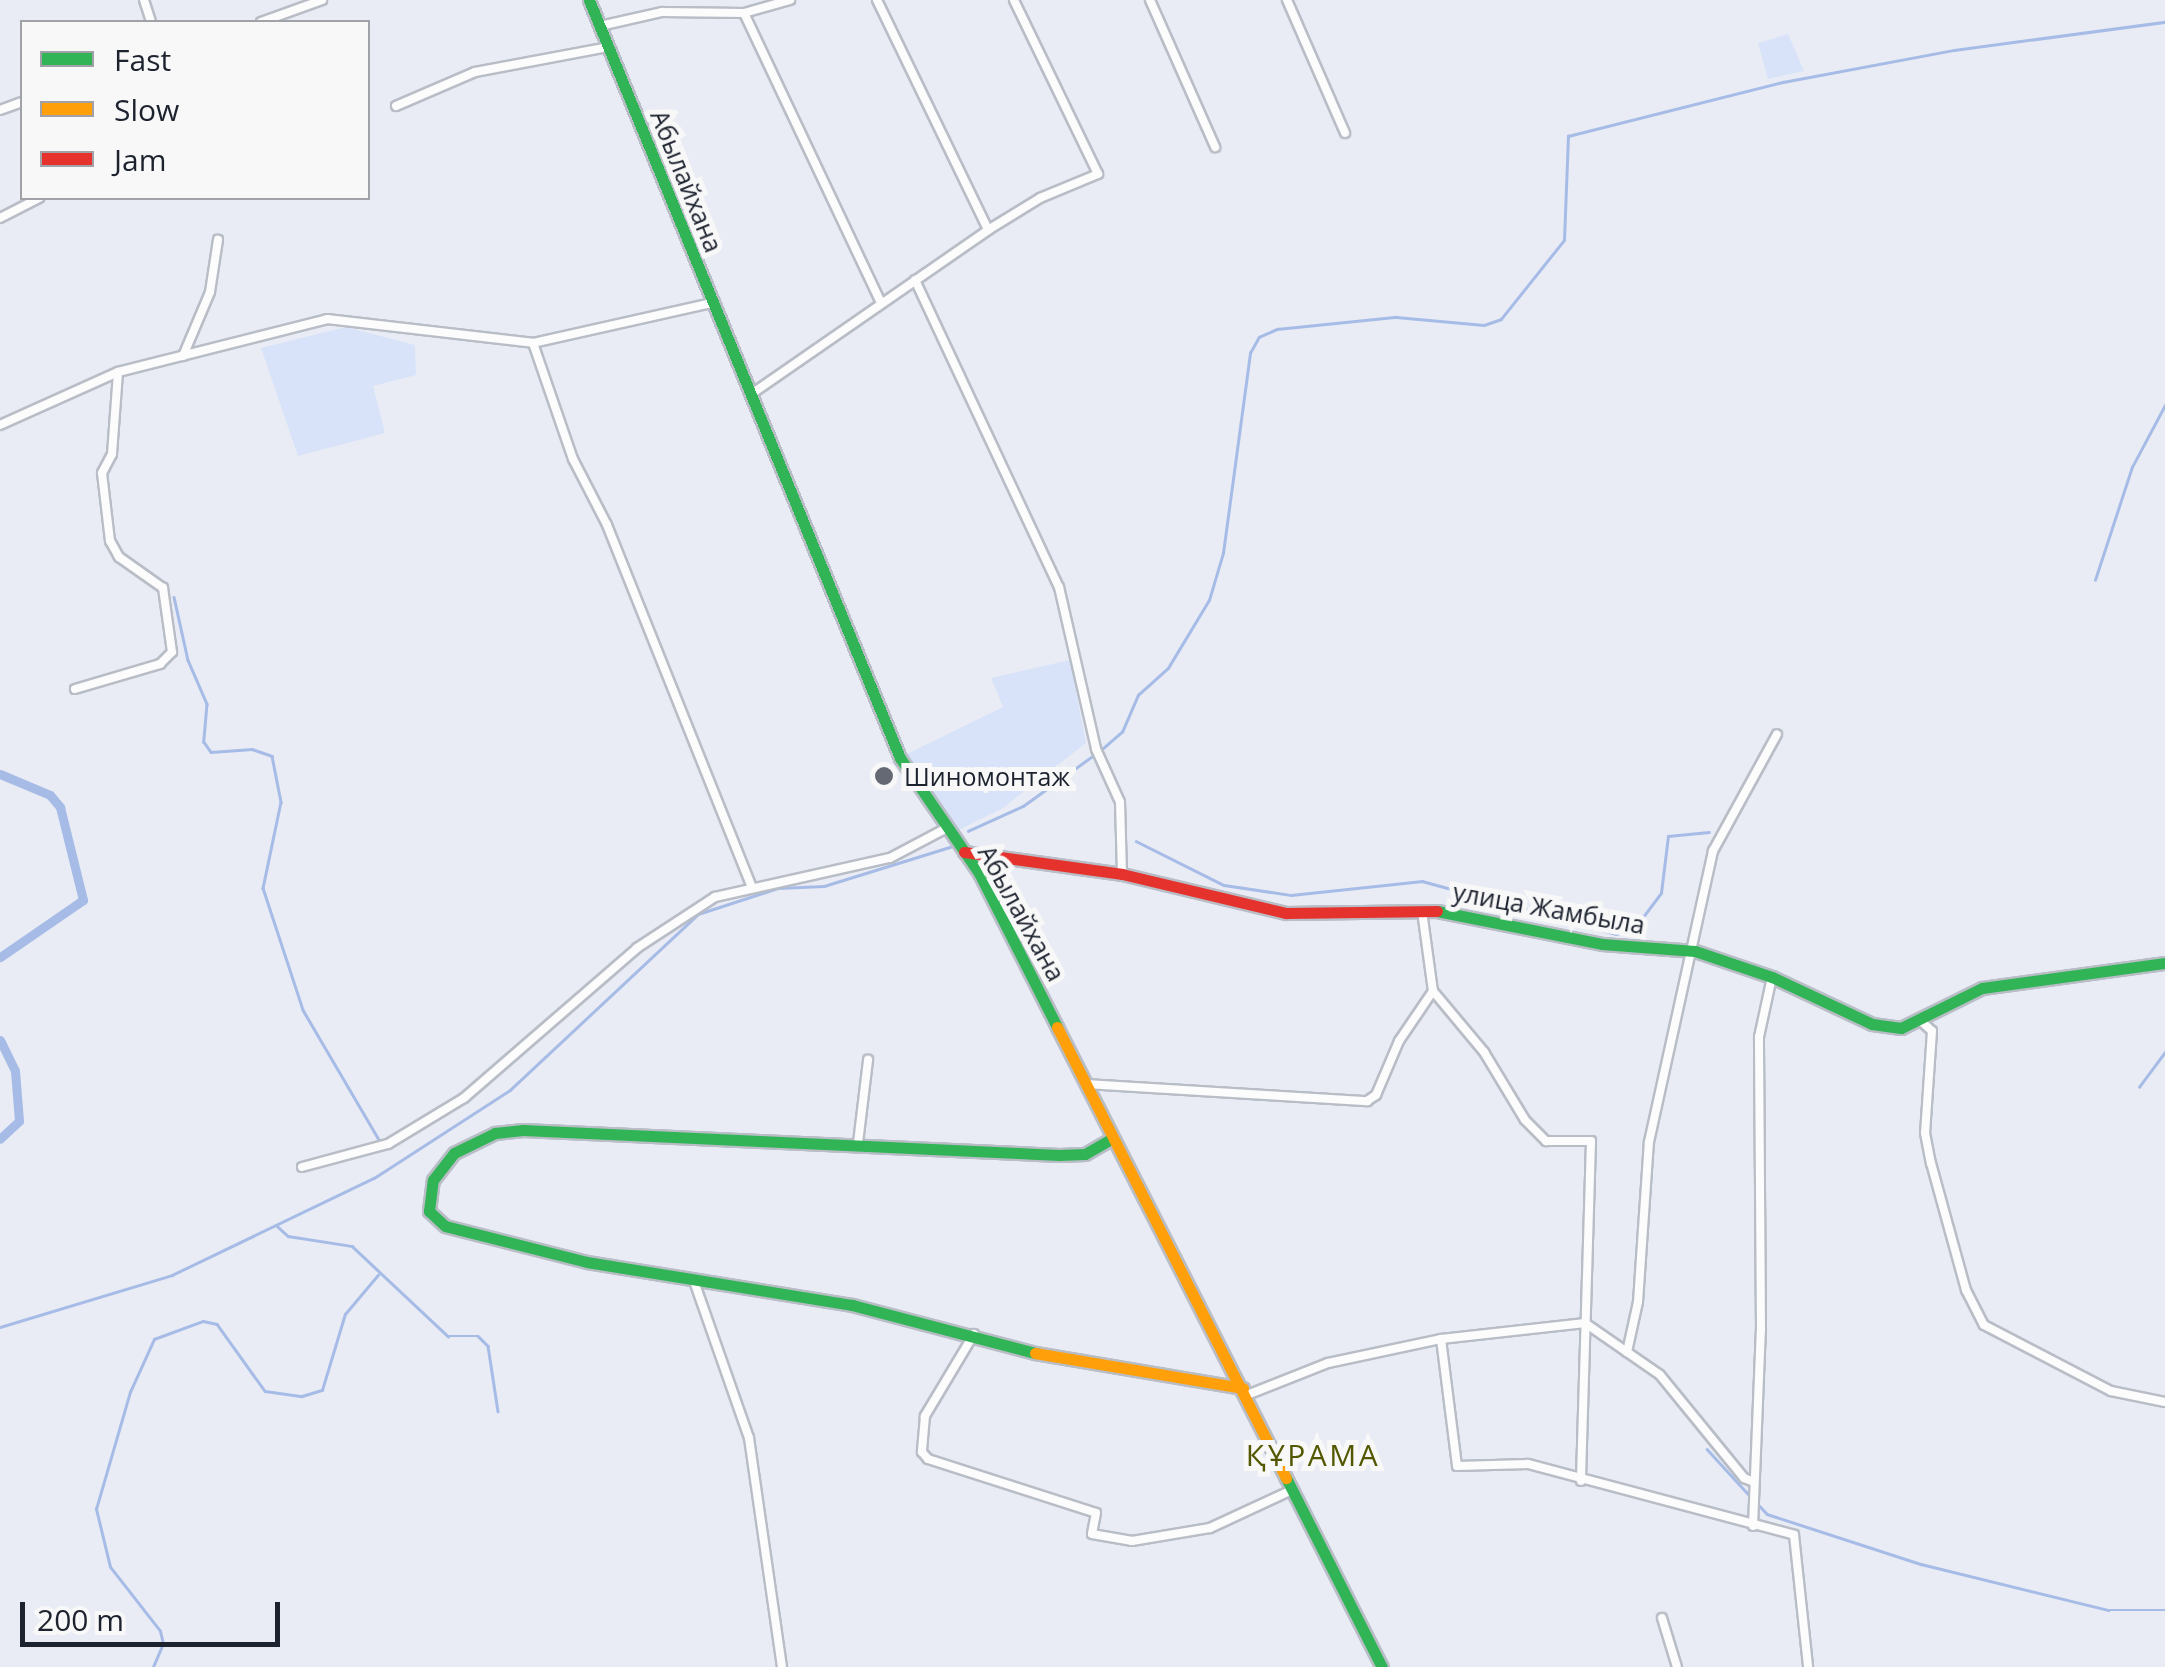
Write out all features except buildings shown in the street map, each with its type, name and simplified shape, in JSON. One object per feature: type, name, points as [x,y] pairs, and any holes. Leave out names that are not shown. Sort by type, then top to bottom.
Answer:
[{"type":"street","points":[[267,20],[322,0]]},
{"type":"street","name":"Абылайхана","points":[[589,0],[900,758],[964,852],[1245,1392],[1382,1667]]},
{"type":"street","points":[[600,26],[662,12],[744,13],[790,0]]},
{"type":"street","points":[[877,0],[988,230]]},
{"type":"street","points":[[750,395],[988,230],[1040,198],[1098,174],[1014,0]]},
{"type":"street","points":[[1150,0],[1215,146]]},
{"type":"street","points":[[1288,0],[1345,133]]},
{"type":"street","points":[[744,13],[881,304]]},
{"type":"street","points":[[396,106],[474,72],[608,47]]},
{"type":"street","points":[[0,218],[35,200]]},
{"type":"street","points":[[183,356],[210,292],[218,240]]},
{"type":"street","points":[[915,280],[1059,586],[1096,749],[1120,802],[1122,874]]},
{"type":"street","points":[[0,426],[118,372],[344,317],[436,337],[533,343],[712,303]]},
{"type":"street","points":[[533,343],[573,459],[606,525],[752,884]]},
{"type":"street","points":[[75,689],[160,664],[172,652],[163,588],[119,557],[110,540],[102,473],[112,454],[118,372]]},
{"type":"street","points":[[1626,1352],[1638,1302],[1649,1142],[1695,951],[1718,833],[1755,782],[1777,734]]},
{"type":"street","points":[[302,1168],[388,1144],[422,1126],[502,1071],[680,916],[752,884],[890,858],[947,828]]},
{"type":"street","name":"улица Жамбыла","points":[[964,852],[1122,874],[1286,913],[1453,911],[1602,944],[1695,951],[1772,977],[1872,1024],[1901,1028],[1922,1022],[1948,1002],[1982,988],[2165,962]]},
{"type":"street","points":[[1422,911],[1433,991],[1546,1141],[1591,1140],[1581,1481]]},
{"type":"street","points":[[1753,1526],[1759,1037],[1772,977]]},
{"type":"street","points":[[1086,1084],[1367,1100],[1376,1095],[1399,1041],[1433,991]]},
{"type":"street","points":[[1922,1022],[1932,1030],[1925,1118],[1931,1163],[1966,1290],[1984,1325],[2111,1390],[2165,1402]]},
{"type":"street","points":[[858,1143],[868,1060]]},
{"type":"street","points":[[1113,1138],[1085,1154],[1058,1155],[523,1130],[474,1141],[433,1180],[429,1211],[445,1226],[694,1281],[852,1305],[1036,1353],[1245,1392],[1328,1363],[1441,1339],[1586,1323],[1660,1375],[1744,1478],[1754,1482]]},
{"type":"street","points":[[694,1281],[749,1438],[782,1667]]},
{"type":"street","points":[[974,1334],[925,1416],[922,1452],[928,1459],[1096,1513],[1092,1534],[1132,1542],[1210,1528],[1292,1490]]},
{"type":"street","points":[[1441,1339],[1456,1466],[1528,1464],[1794,1536],[1808,1667]]},
{"type":"street","points":[[1662,1618],[1676,1667]]},
{"type":"shaded area","points":[[1788,34],[1804,71],[1768,79],[1758,43]]},
{"type":"shaded area","points":[[346,327],[415,345],[416,375],[373,386],[385,433],[298,456],[261,348]]},
{"type":"shaded area","points":[[1070,660],[1086,743],[1003,808],[959,830],[907,754],[1003,707],[991,678]]},
{"type":"waterway","points":[[1101,750],[1122,732],[1138,695],[1168,668],[1209,600],[1223,553],[1250,353],[1259,337],[1277,329],[1396,317],[1484,325],[1501,319],[1564,240],[1568,136],[1783,82],[1954,50],[2165,22]]},
{"type":"waterway","points":[[2095,580],[2132,467],[2165,405]]},
{"type":"waterway","points":[[174,597],[188,660],[207,704],[204,742],[211,752],[252,749],[272,756],[281,802],[263,888],[303,1010],[381,1143]]},
{"type":"waterway","points":[[968,831],[1023,806],[1094,755]]},
{"type":"waterway","points":[[0,774],[50,795],[60,807],[83,900],[0,957]]},
{"type":"waterway","points":[[1136,841],[1224,885],[1291,895],[1422,881],[1616,934],[1634,929],[1661,893],[1668,836],[1709,832]]},
{"type":"waterway","points":[[0,1327],[172,1275],[374,1178],[510,1090],[698,914],[778,888],[824,886],[950,847]]},
{"type":"waterway","points":[[0,1040],[15,1071],[19,1121],[0,1139]]},
{"type":"waterway","points":[[2139,1087],[2165,1052]]},
{"type":"waterway","points":[[277,1226],[288,1236],[352,1246],[448,1336],[478,1336],[488,1346],[498,1411]]},
{"type":"waterway","points":[[153,1667],[163,1644],[160,1631],[110,1567],[96,1509],[130,1392],[154,1339],[203,1321],[217,1324],[265,1391],[302,1396],[322,1390],[345,1314],[378,1275]]},
{"type":"waterway","points":[[1707,1449],[1750,1496]]},
{"type":"waterway","points":[[1756,1502],[1767,1514],[1921,1564],[2108,1610],[2165,1610]]},
{"type":"traffic: fast","points":[[589,0],[900,758],[979,873],[1057,1027]]},
{"type":"traffic: fast","points":[[1437,911],[1602,944],[1695,951],[1772,977],[1872,1024],[1901,1028],[1982,988],[2165,963]]},
{"type":"traffic: fast","points":[[1035,1353],[852,1305],[587,1262],[445,1226],[429,1211],[433,1180],[454,1153],[495,1133],[523,1130],[1059,1155],[1085,1154],[1113,1138]]},
{"type":"traffic: fast","points":[[1286,1478],[1382,1667]]},
{"type":"traffic: slow","points":[[1057,1027],[1286,1478]]},
{"type":"traffic: slow","points":[[1035,1353],[1243,1388]]},
{"type":"traffic: jam","points":[[964,852],[1122,874],[1286,913],[1437,911]]},
{"type":"place","name":"Шиномонтаж","points":[[884,776]]},
{"type":"district","name":"ҚҰРАМА","points":[[1313,1455]]}]
